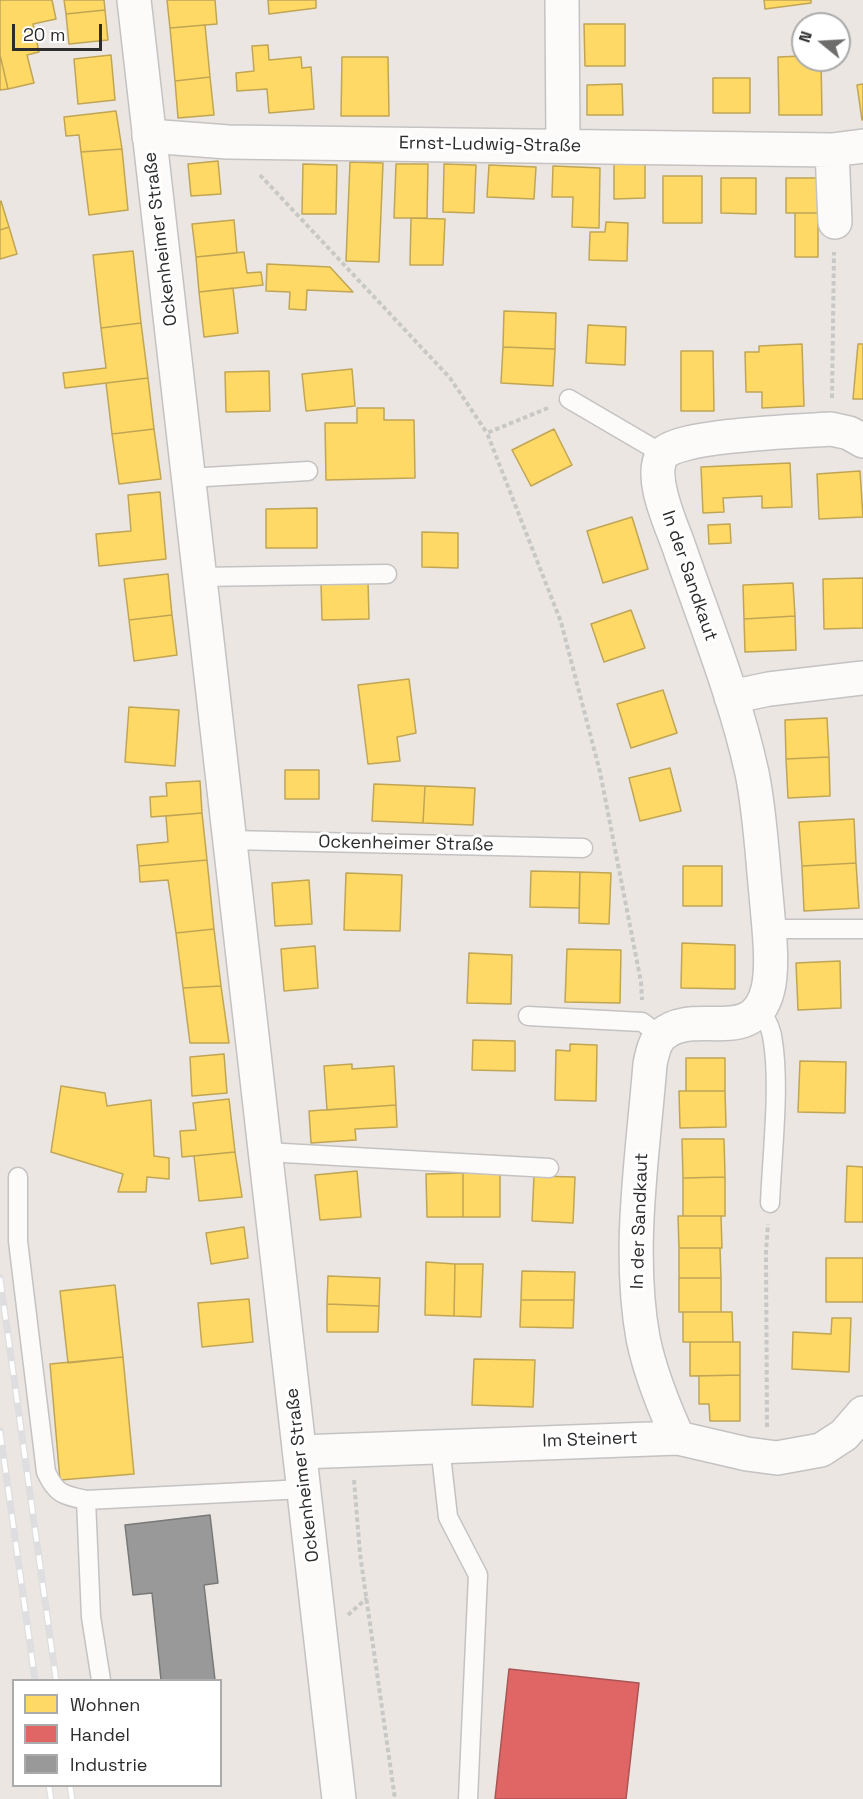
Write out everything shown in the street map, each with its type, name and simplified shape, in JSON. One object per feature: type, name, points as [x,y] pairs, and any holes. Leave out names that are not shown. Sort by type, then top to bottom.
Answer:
[{"type":"street","name":"Ockenheimer Straße","points":[[134,0],[339,1799]]},
{"type":"street","points":[[562,0],[563,146]]},
{"type":"street","name":"Ernst-Ludwig-Straße","points":[[149,136],[228,142],[847,148],[835,222]]},
{"type":"street","points":[[663,454],[677,444],[696,440],[831,429],[849,433],[863,441]]},
{"type":"street","name":"In der Sandkaut","points":[[663,454],[657,472],[660,491],[731,697],[752,773],[759,821],[768,929],[768,990],[759,1008]]},
{"type":"street","points":[[731,697],[769,689],[863,678]]},
{"type":"street","points":[[651,1029],[745,1021],[759,1008]]},
{"type":"street","name":"In der Sandkaut","points":[[651,1029],[637,1237],[637,1294],[649,1365],[678,1437]]},
{"type":"street","name":"Im Steinert","points":[[300,1452],[678,1437],[769,1457],[798,1456],[821,1450],[844,1435],[863,1413]]},
{"type":"lane","points":[[569,399],[663,454]]},
{"type":"lane","points":[[188,478],[308,471]]},
{"type":"lane","points":[[200,577],[387,574]]},
{"type":"lane","name":"Ockenheimer Straße","points":[[230,840],[583,848]]},
{"type":"lane","points":[[768,929],[863,929]]},
{"type":"lane","points":[[759,1008],[773,1040],[775,1066],[770,1203]]},
{"type":"lane","points":[[528,1016],[651,1029]]},
{"type":"lane","points":[[266,1152],[549,1168]]},
{"type":"lane","points":[[18,1177],[18,1241],[46,1472],[52,1486],[62,1494],[86,1500],[304,1489]]},
{"type":"lane","points":[[440,1446],[448,1517],[478,1575],[468,1799]]},
{"type":"lane","points":[[86,1500],[91,1617],[101,1679]]},
{"type":"path","points":[[228,142],[450,378],[487,433],[561,622],[602,784],[651,1029]]},
{"type":"path","points":[[831,429],[835,222]]},
{"type":"path","points":[[487,433],[569,399]]},
{"type":"path","points":[[769,1457],[766,1251],[770,1203]]},
{"type":"path","points":[[351,1449],[360,1554],[395,1799]]},
{"type":"building: Wohnen","points":[[0,0],[52,0],[56,19],[33,24],[39,52],[27,55],[34,83],[8,89],[0,55]]},
{"type":"building: Wohnen","points":[[64,0],[104,0],[105,10],[66,14]]},
{"type":"building: Wohnen","points":[[167,0],[215,0],[217,24],[170,28]]},
{"type":"building: Wohnen","points":[[268,0],[316,0],[316,8],[269,14]]},
{"type":"building: Wohnen","points":[[764,0],[811,0],[811,3],[765,9]]},
{"type":"building: Wohnen","points":[[105,10],[108,40],[69,44],[66,14]]},
{"type":"building: Wohnen","points":[[584,24],[625,24],[625,66],[585,66]]},
{"type":"building: Wohnen","points":[[205,25],[210,77],[175,81],[170,28]]},
{"type":"building: Wohnen","points":[[268,45],[269,60],[301,57],[302,68],[311,67],[314,109],[269,113],[267,89],[237,91],[236,73],[254,71],[252,46]]},
{"type":"building: Wohnen","points":[[0,55],[8,89],[0,90]]},
{"type":"building: Wohnen","points":[[111,55],[115,100],[78,104],[74,59]]},
{"type":"building: Wohnen","points":[[791,56],[791,72],[821,72],[822,115],[779,115],[778,57]]},
{"type":"building: Wohnen","points":[[342,57],[388,57],[389,116],[341,116]]},
{"type":"building: Wohnen","points":[[210,77],[214,115],[178,118],[175,81]]},
{"type":"building: Wohnen","points":[[713,78],[750,78],[750,113],[713,113]]},
{"type":"building: Wohnen","points":[[622,84],[623,115],[587,115],[587,85]]},
{"type":"building: Wohnen","points":[[863,84],[863,120],[862,120],[857,85]]},
{"type":"building: Wohnen","points":[[116,111],[122,149],[81,152],[79,135],[66,136],[64,117]]},
{"type":"building: Wohnen","points":[[122,149],[128,210],[89,215],[81,152]]},
{"type":"building: Wohnen","points":[[218,161],[221,194],[191,196],[188,164]]},
{"type":"building: Wohnen","points":[[350,162],[383,163],[379,262],[346,261]]},
{"type":"building: Wohnen","points":[[303,164],[337,165],[336,214],[302,214]]},
{"type":"building: Wohnen","points":[[396,164],[428,164],[427,218],[394,218]]},
{"type":"building: Wohnen","points":[[444,164],[476,165],[474,213],[443,212]]},
{"type":"building: Wohnen","points":[[614,164],[645,164],[645,198],[614,199]]},
{"type":"building: Wohnen","points":[[489,165],[536,167],[534,199],[487,197]]},
{"type":"building: Wohnen","points":[[553,166],[600,168],[599,228],[572,227],[573,197],[552,197]]},
{"type":"building: Wohnen","points":[[663,176],[702,176],[702,223],[663,223]]},
{"type":"building: Wohnen","points":[[721,178],[756,178],[756,214],[721,213]]},
{"type":"building: Wohnen","points":[[786,178],[819,178],[818,213],[786,213]]},
{"type":"building: Wohnen","points":[[0,202],[9,227],[0,230]]},
{"type":"building: Wohnen","points":[[795,213],[818,213],[818,257],[795,257]]},
{"type":"building: Wohnen","points":[[411,218],[445,219],[443,265],[410,265]]},
{"type":"building: Wohnen","points":[[234,220],[237,253],[196,257],[192,224]]},
{"type":"building: Wohnen","points":[[606,222],[628,223],[627,261],[589,260],[590,232],[605,232]]},
{"type":"building: Wohnen","points":[[9,227],[17,254],[0,259],[0,230]]},
{"type":"building: Wohnen","points":[[133,251],[141,323],[101,328],[93,255]]},
{"type":"building: Wohnen","points":[[244,252],[247,273],[261,272],[263,285],[199,292],[196,257]]},
{"type":"building: Wohnen","points":[[267,264],[330,267],[353,292],[307,290],[306,310],[289,309],[290,292],[266,291]]},
{"type":"building: Wohnen","points":[[233,288],[238,333],[204,337],[199,292]]},
{"type":"building: Wohnen","points":[[504,311],[556,313],[555,349],[503,347]]},
{"type":"building: Wohnen","points":[[141,323],[148,378],[65,388],[63,373],[106,368],[101,328]]},
{"type":"building: Wohnen","points":[[588,325],[626,327],[625,365],[586,363]]},
{"type":"building: Wohnen","points":[[802,344],[804,406],[762,408],[762,392],[746,392],[745,352],[759,352],[759,346]]},
{"type":"building: Wohnen","points":[[858,344],[863,344],[863,399],[853,399]]},
{"type":"building: Wohnen","points":[[503,347],[555,349],[553,386],[501,383]]},
{"type":"building: Wohnen","points":[[681,351],[713,351],[714,411],[681,411]]},
{"type":"building: Wohnen","points":[[352,369],[355,406],[306,411],[302,374]]},
{"type":"building: Wohnen","points":[[269,371],[270,411],[226,412],[225,372]]},
{"type":"building: Wohnen","points":[[148,378],[154,429],[112,434],[106,383]]},
{"type":"building: Wohnen","points":[[357,408],[384,408],[384,420],[414,420],[415,478],[326,480],[325,423],[357,423]]},
{"type":"building: Wohnen","points":[[154,429],[161,479],[119,484],[112,434]]},
{"type":"building: Wohnen","points":[[554,429],[572,465],[531,486],[512,450]]},
{"type":"building: Wohnen","points":[[790,463],[792,507],[762,508],[762,496],[723,498],[724,512],[703,513],[701,467]]},
{"type":"building: Wohnen","points":[[860,471],[863,517],[819,519],[817,474]]},
{"type":"building: Wohnen","points":[[160,492],[166,559],[99,566],[96,534],[131,531],[128,495]]},
{"type":"building: Wohnen","points":[[317,508],[317,548],[266,548],[266,509]]},
{"type":"building: Wohnen","points":[[632,517],[648,569],[603,583],[587,531]]},
{"type":"building: Wohnen","points":[[730,524],[731,543],[709,544],[708,525]]},
{"type":"building: Wohnen","points":[[422,532],[458,533],[458,568],[422,567]]},
{"type":"building: Wohnen","points":[[168,574],[172,615],[129,620],[124,579]]},
{"type":"building: Wohnen","points":[[863,578],[863,628],[824,629],[823,579]]},
{"type":"building: Wohnen","points":[[368,581],[369,619],[322,620],[321,582]]},
{"type":"building: Wohnen","points":[[793,583],[795,616],[744,619],[743,585]]},
{"type":"building: Wohnen","points":[[631,610],[645,648],[604,662],[591,624]]},
{"type":"building: Wohnen","points":[[172,615],[177,655],[134,661],[129,620]]},
{"type":"building: Wohnen","points":[[795,616],[796,650],[745,652],[744,619]]},
{"type":"building: Wohnen","points":[[409,679],[416,733],[397,737],[400,761],[368,764],[358,685]]},
{"type":"building: Wohnen","points":[[663,690],[677,733],[631,748],[617,704]]},
{"type":"building: Wohnen","points":[[129,707],[179,710],[175,766],[125,762]]},
{"type":"building: Wohnen","points":[[827,718],[829,757],[786,759],[785,720]]},
{"type":"building: Wohnen","points":[[829,757],[830,796],[788,798],[786,759]]},
{"type":"building: Wohnen","points":[[670,768],[681,811],[640,821],[629,778]]},
{"type":"building: Wohnen","points":[[285,770],[319,770],[319,799],[285,799]]},
{"type":"building: Wohnen","points":[[200,781],[202,813],[151,817],[150,797],[167,796],[166,783]]},
{"type":"building: Wohnen","points":[[374,784],[425,786],[423,823],[372,821]]},
{"type":"building: Wohnen","points":[[425,786],[475,788],[473,825],[423,823]]},
{"type":"building: Wohnen","points":[[202,813],[207,860],[139,866],[137,845],[168,842],[166,816]]},
{"type":"building: Wohnen","points":[[854,819],[856,863],[802,866],[799,822]]},
{"type":"building: Wohnen","points":[[207,860],[214,929],[176,933],[168,880],[140,882],[139,866]]},
{"type":"building: Wohnen","points":[[856,863],[859,908],[804,911],[802,866]]},
{"type":"building: Wohnen","points":[[683,866],[722,866],[722,906],[683,906]]},
{"type":"building: Wohnen","points":[[531,871],[580,872],[579,908],[530,907]]},
{"type":"building: Wohnen","points":[[580,872],[611,873],[609,924],[579,923]]},
{"type":"building: Wohnen","points":[[346,873],[402,875],[400,931],[344,930]]},
{"type":"building: Wohnen","points":[[309,880],[312,924],[275,926],[272,883]]},
{"type":"building: Wohnen","points":[[214,929],[221,986],[183,988],[176,933]]},
{"type":"building: Wohnen","points":[[682,943],[735,945],[735,989],[681,988]]},
{"type":"building: Wohnen","points":[[315,946],[318,988],[284,991],[281,949]]},
{"type":"building: Wohnen","points":[[567,949],[621,950],[620,1003],[565,1002]]},
{"type":"building: Wohnen","points":[[469,953],[512,955],[511,1004],[467,1003]]},
{"type":"building: Wohnen","points":[[840,961],[841,1008],[798,1010],[796,963]]},
{"type":"building: Wohnen","points":[[221,986],[229,1043],[190,1043],[183,988]]},
{"type":"building: Wohnen","points":[[473,1040],[515,1041],[515,1071],[472,1070]]},
{"type":"building: Wohnen","points":[[570,1044],[597,1045],[596,1101],[555,1100],[556,1050],[570,1051]]},
{"type":"building: Wohnen","points":[[224,1054],[227,1093],[192,1096],[190,1057]]},
{"type":"building: Wohnen","points":[[686,1058],[725,1058],[725,1091],[686,1091]]},
{"type":"building: Wohnen","points":[[800,1061],[846,1062],[845,1113],[798,1112]]},
{"type":"building: Wohnen","points":[[352,1064],[352,1069],[394,1066],[396,1105],[327,1110],[324,1066]]},
{"type":"building: Wohnen","points":[[61,1086],[105,1093],[107,1106],[151,1100],[154,1156],[169,1158],[169,1179],[147,1177],[146,1192],[118,1192],[123,1174],[51,1152]]},
{"type":"building: Wohnen","points":[[679,1091],[725,1091],[726,1127],[680,1128]]},
{"type":"building: Wohnen","points":[[229,1099],[235,1152],[182,1157],[180,1131],[196,1130],[193,1103]]},
{"type":"building: Wohnen","points":[[396,1105],[397,1127],[355,1129],[356,1140],[311,1143],[309,1111]]},
{"type":"building: Wohnen","points":[[682,1139],[724,1139],[725,1177],[683,1178]]},
{"type":"building: Wohnen","points":[[235,1152],[242,1197],[199,1201],[194,1156]]},
{"type":"building: Wohnen","points":[[847,1166],[863,1167],[863,1222],[845,1222]]},
{"type":"building: Wohnen","points":[[357,1171],[361,1217],[320,1220],[315,1175]]},
{"type":"building: Wohnen","points":[[463,1173],[500,1173],[500,1217],[463,1217]]},
{"type":"building: Wohnen","points":[[463,1173],[463,1217],[427,1217],[426,1174]]},
{"type":"building: Wohnen","points":[[534,1176],[575,1177],[573,1223],[532,1221]]},
{"type":"building: Wohnen","points":[[725,1177],[725,1216],[683,1216],[683,1178]]},
{"type":"building: Wohnen","points":[[678,1216],[721,1216],[722,1248],[679,1248]]},
{"type":"building: Wohnen","points":[[244,1227],[248,1258],[211,1264],[206,1233]]},
{"type":"building: Wohnen","points":[[679,1248],[720,1248],[721,1278],[679,1278]]},
{"type":"building: Wohnen","points":[[826,1258],[863,1258],[863,1302],[826,1302]]},
{"type":"building: Wohnen","points":[[426,1262],[455,1264],[454,1316],[425,1315]]},
{"type":"building: Wohnen","points":[[455,1264],[483,1264],[481,1317],[454,1316]]},
{"type":"building: Wohnen","points":[[522,1271],[575,1272],[574,1300],[521,1300]]},
{"type":"building: Wohnen","points":[[328,1276],[380,1278],[379,1306],[327,1304]]},
{"type":"building: Wohnen","points":[[679,1278],[721,1278],[721,1312],[679,1312]]},
{"type":"building: Wohnen","points":[[115,1285],[123,1357],[68,1363],[60,1291]]},
{"type":"building: Wohnen","points":[[249,1299],[253,1342],[202,1347],[198,1303]]},
{"type":"building: Wohnen","points":[[521,1300],[574,1300],[573,1328],[520,1327]]},
{"type":"building: Wohnen","points":[[327,1304],[379,1306],[378,1332],[327,1332]]},
{"type":"building: Wohnen","points":[[683,1312],[732,1312],[733,1342],[683,1342]]},
{"type":"building: Wohnen","points":[[832,1318],[851,1318],[849,1372],[792,1369],[793,1332],[831,1334]]},
{"type":"building: Wohnen","points":[[690,1342],[740,1342],[740,1375],[690,1376]]},
{"type":"building: Wohnen","points":[[123,1357],[134,1474],[60,1480],[50,1364]]},
{"type":"building: Wohnen","points":[[474,1359],[535,1360],[533,1407],[472,1405]]},
{"type":"building: Wohnen","points":[[740,1375],[740,1421],[710,1421],[709,1404],[699,1404],[699,1376]]},
{"type":"building: Handel","points":[[509,1669],[639,1683],[626,1799],[495,1799]]},
{"type":"building: Industrie","points":[[210,1515],[218,1583],[204,1585],[215,1679],[161,1679],[152,1593],[133,1595],[125,1525]]},
{"type":"railway","points":[[0,1278],[56,1679]]},
{"type":"railway","points":[[0,1431],[35,1679]]},
{"type":"railway","points":[[49,1787],[51,1799]]},
{"type":"railway","points":[[70,1787],[72,1799]]}]
